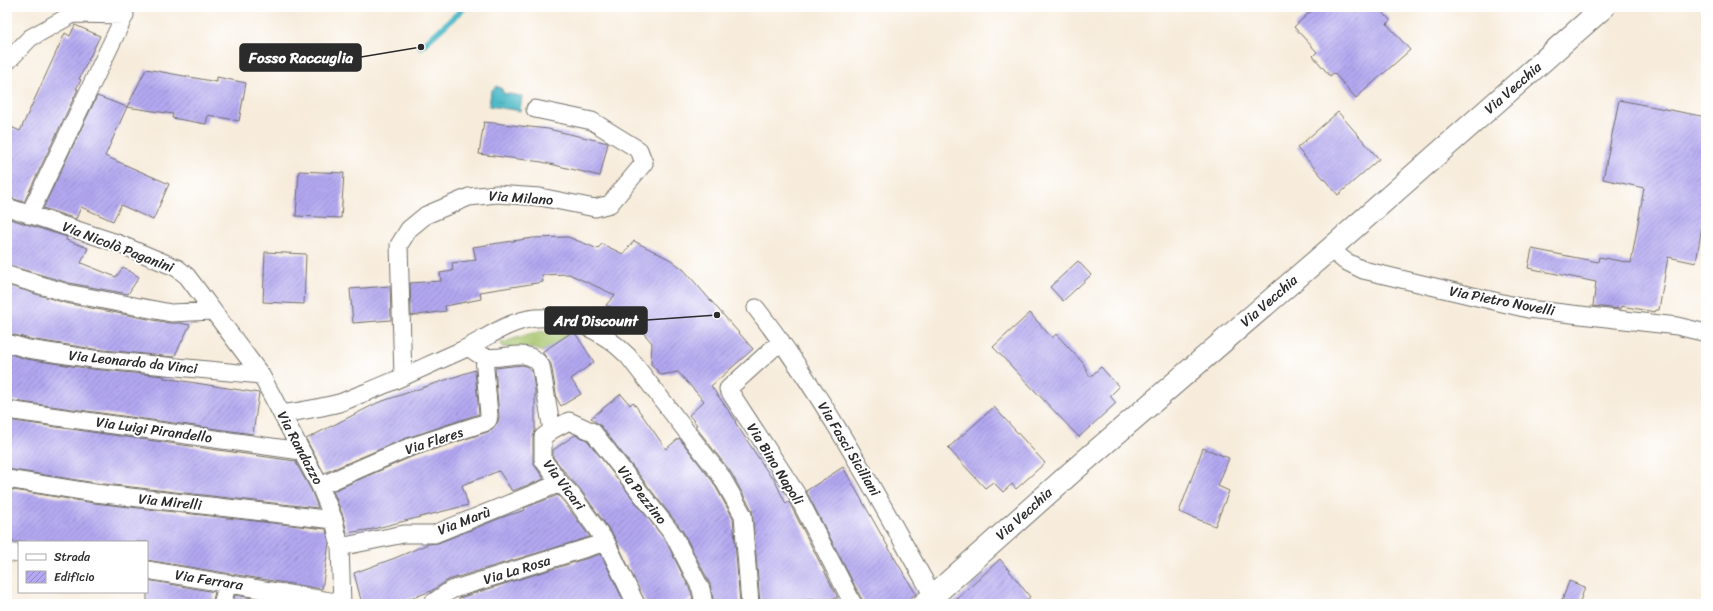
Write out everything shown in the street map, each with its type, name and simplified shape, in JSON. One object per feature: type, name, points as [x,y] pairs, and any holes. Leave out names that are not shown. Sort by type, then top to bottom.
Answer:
[{"type":"street","name":"Via Vecchia","points":[[928,600],[1073,471],[1604,7]]},
{"type":"street","points":[[7,62],[30,38],[73,14],[125,15],[29,215]]},
{"type":"street","name":"Via Milano","points":[[403,376],[399,246],[409,229],[426,215],[469,197],[497,194],[540,197],[595,208],[610,204],[644,163],[639,150],[592,121],[535,109]]},
{"type":"street","name":"Via Nicolò Paganini","points":[[7,207],[117,244],[177,268],[187,276],[213,311]]},
{"type":"street","name":"Via Pietro Novelli","points":[[1330,248],[1345,261],[1363,270],[1528,308],[1677,326],[1706,333]]},
{"type":"street","points":[[7,275],[66,293],[171,313],[213,311]]},
{"type":"street","name":"Via Fasci Siciliani","points":[[756,308],[781,341],[862,469],[928,600]]},
{"type":"street","name":"Via Randazzo","points":[[213,311],[261,375],[320,486],[334,520],[340,547],[342,603]]},
{"type":"street","points":[[282,414],[339,403],[468,347],[506,326],[520,321],[536,318],[568,320],[583,325],[599,332],[615,342],[628,356],[721,476],[743,516],[750,604]]},
{"type":"street","name":"Via Bino Napoli","points":[[781,341],[728,390],[796,493],[852,604]]},
{"type":"street","name":"Via Leonardo da Vinci","points":[[7,343],[28,349],[93,359],[261,375]]},
{"type":"street","points":[[468,347],[484,357],[524,355],[534,357],[538,360],[541,366],[552,430]]},
{"type":"street","name":"Via Fleres","points":[[320,486],[407,448],[484,424],[489,415],[484,357]]},
{"type":"street","name":"Via Luigi Pirandello","points":[[7,410],[301,451]]},
{"type":"street","name":"Via Pezzino","points":[[552,430],[569,420],[593,432],[674,536],[701,589],[704,604]]},
{"type":"street","name":"Via Vicari","points":[[552,430],[544,437],[543,460],[560,483],[572,495],[606,542],[636,604]]},
{"type":"street","name":"Via Mirelli","points":[[7,479],[95,493],[334,520]]},
{"type":"street","name":"Via Marù","points":[[340,547],[404,534],[434,534],[560,483]]},
{"type":"street","name":"Via La Rosa","points":[[431,604],[451,590],[606,542]]},
{"type":"street","points":[[7,552],[18,554]]},
{"type":"street","name":"Via Ferrara","points":[[148,570],[342,603]]},
{"type":"street","points":[[222,604],[228,583]]},
{"type":"green space","points":[[550,330],[574,331],[542,352],[527,348],[502,347],[501,343],[532,333]]},
{"type":"water","points":[[496,86],[502,89],[503,93],[522,96],[520,111],[489,106],[491,91]]},
{"type":"building","points":[[1315,7],[1378,7],[1390,20],[1387,24],[1410,50],[1356,98],[1334,73],[1330,76],[1313,56],[1317,52],[1294,27]]},
{"type":"building","points":[[75,25],[100,36],[79,79],[81,80],[76,89],[78,89],[24,202],[7,197],[7,125],[20,131],[65,33],[70,36]]},
{"type":"building","points":[[146,69],[217,82],[217,77],[246,83],[239,121],[208,115],[206,124],[172,118],[173,114],[127,107]]},
{"type":"building","points":[[97,96],[127,107],[105,156],[169,184],[153,220],[121,205],[113,221],[81,207],[76,219],[43,208]]},
{"type":"building","points":[[1619,100],[1706,117],[1706,201],[1696,263],[1668,257],[1659,310],[1656,310],[1655,312],[1621,306],[1620,309],[1593,306],[1596,282],[1528,268],[1532,249],[1598,262],[1599,257],[1631,263],[1644,188],[1603,179]]},
{"type":"building","points":[[1338,112],[1379,159],[1338,195],[1297,148]]},
{"type":"building","points":[[484,122],[548,129],[608,143],[600,176],[542,162],[479,154]]},
{"type":"building","points":[[299,171],[344,173],[341,218],[296,216]]},
{"type":"building","points":[[7,218],[67,237],[66,240],[88,248],[81,263],[116,277],[123,267],[139,277],[128,294],[69,283],[7,265]]},
{"type":"building","points":[[568,237],[597,249],[602,244],[623,254],[634,241],[671,260],[684,270],[753,349],[711,386],[736,421],[735,422],[771,477],[773,477],[786,504],[789,502],[838,598],[760,603],[752,510],[730,471],[695,426],[697,425],[689,415],[704,401],[678,372],[661,375],[651,364],[652,343],[630,317],[606,305],[615,295],[569,274],[542,275],[543,282],[480,292],[481,299],[445,306],[446,311],[411,316],[410,283],[441,281],[440,273],[453,271],[452,263],[476,260],[473,247],[533,238]]},
{"type":"building","points":[[265,252],[306,254],[304,304],[263,302]]},
{"type":"building","points":[[1078,261],[1091,275],[1063,301],[1050,287]]},
{"type":"building","points":[[7,285],[65,303],[169,323],[190,325],[174,357],[94,349],[30,339],[7,333]]},
{"type":"building","points":[[390,286],[391,320],[353,323],[350,289]]},
{"type":"building","points":[[1030,313],[1052,338],[1056,334],[1083,363],[1090,377],[1101,367],[1119,387],[1110,396],[1116,403],[1079,437],[993,347]]},
{"type":"building","points":[[572,332],[575,333],[594,362],[571,379],[581,394],[561,406],[557,399],[551,364],[542,352]]},
{"type":"building","points":[[7,353],[26,359],[92,369],[164,376],[164,378],[259,393],[253,434],[7,400]]},
{"type":"building","points":[[522,365],[526,366],[532,371],[535,390],[533,460],[535,466],[544,479],[512,491],[499,471],[462,485],[468,505],[373,529],[347,533],[343,516],[333,491],[411,457],[490,431],[498,422],[499,417],[495,368]]},
{"type":"building","points":[[475,370],[479,414],[404,439],[324,473],[306,439],[377,403]]},
{"type":"building","points":[[621,394],[630,405],[633,402],[666,449],[679,438],[713,482],[733,518],[740,603],[714,604],[710,584],[682,530],[601,426],[591,418]]},
{"type":"building","points":[[994,407],[1045,463],[1016,489],[1012,484],[1003,492],[993,482],[985,488],[948,448]]},
{"type":"building","points":[[7,420],[295,461],[311,490],[318,508],[96,483],[7,469]]},
{"type":"building","points":[[575,435],[587,440],[666,541],[693,599],[680,604],[646,604],[614,536],[580,489],[553,457],[553,450]]},
{"type":"building","points":[[1203,448],[1229,458],[1218,486],[1229,491],[1215,526],[1179,512]]},
{"type":"building","points":[[843,467],[916,594],[902,604],[866,604],[860,596],[806,491]]},
{"type":"building","points":[[7,489],[94,503],[326,529],[329,543],[322,589],[148,560],[148,541],[7,542]]},
{"type":"building","points":[[558,495],[590,537],[448,580],[431,591],[397,604],[362,604],[354,573],[428,544],[438,543],[503,517],[525,510],[524,508]]},
{"type":"building","points":[[601,554],[625,604],[460,604],[459,598]]},
{"type":"building","points":[[1000,559],[1030,597],[1022,604],[952,604]]},
{"type":"building","points":[[148,580],[215,592],[212,604],[147,604]]},
{"type":"building","points":[[1569,581],[1585,587],[1579,604],[1561,604]]},
{"type":"building","points":[[235,595],[288,604],[232,604]]},
{"type":"waterway","points":[[421,47],[465,7]]},
{"type":"place","name":"Fosso Raccuglia","points":[[421,47]]},
{"type":"place","name":"Ard Discount","points":[[717,315]]}]
